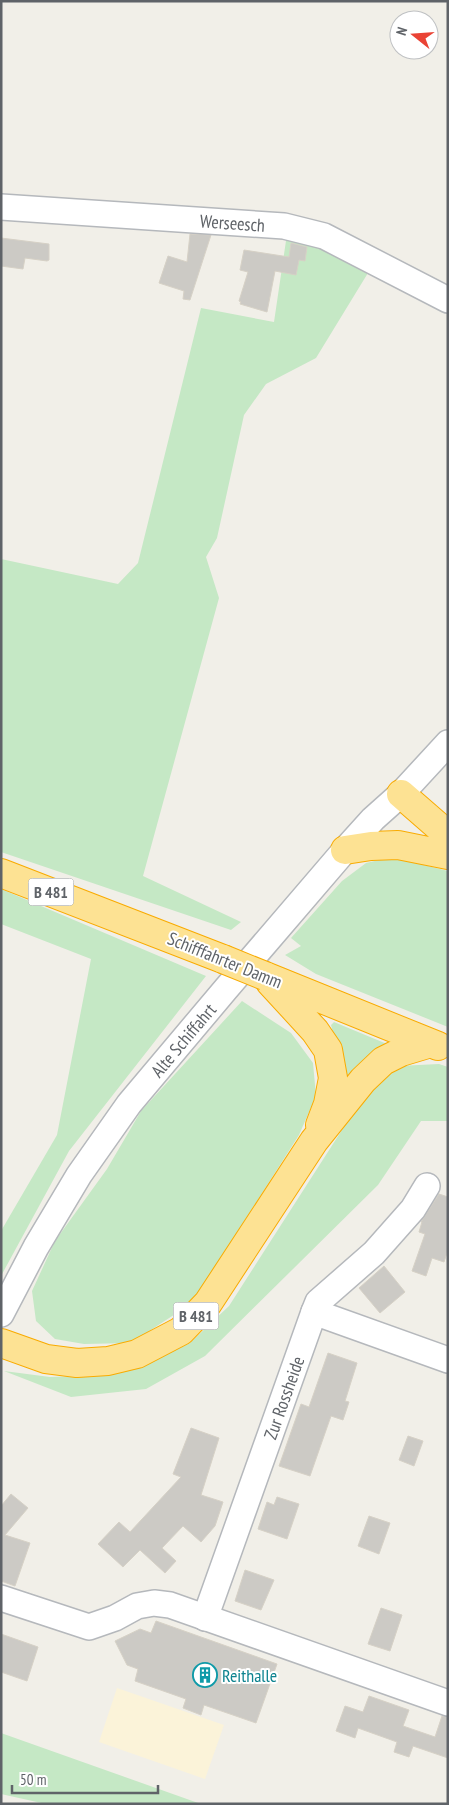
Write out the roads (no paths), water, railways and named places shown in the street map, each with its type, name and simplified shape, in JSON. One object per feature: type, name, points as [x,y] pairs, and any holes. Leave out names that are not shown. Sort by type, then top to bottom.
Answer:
[{"type":"highway","points":[[401,794],[448,835]]},
{"type":"highway","points":[[345,850],[398,845],[448,855]]},
{"type":"highway","name":"Schifffahrter Damm","points":[[1,873],[440,1046]]},
{"type":"highway","name":"B 481","points":[[265,976],[315,1031],[328,1050],[333,1078],[328,1104],[314,1141]]},
{"type":"highway","name":"B 481","points":[[1,1343],[46,1358],[78,1363],[108,1361],[137,1354],[181,1332],[208,1304],[314,1141],[363,1080],[382,1061],[401,1052],[440,1046]]},
{"type":"street","name":"Werseesch","points":[[1,207],[284,226],[324,236],[448,300]]},
{"type":"street","points":[[401,794],[448,744]]},
{"type":"street","name":"Alte Schiffahrt","points":[[1,1314],[36,1247],[79,1175],[129,1104],[345,850],[373,819],[401,794]]},
{"type":"street","name":"Zur Rossheide","points":[[205,1618],[318,1302],[374,1254],[414,1209],[427,1186]]},
{"type":"street","points":[[314,1312],[448,1360]]},
{"type":"street","points":[[1,1598],[89,1627],[115,1618],[137,1606],[154,1603],[170,1605],[448,1704]]},
{"type":"place","name":"Reithalle","points":[[205,1675]]}]
